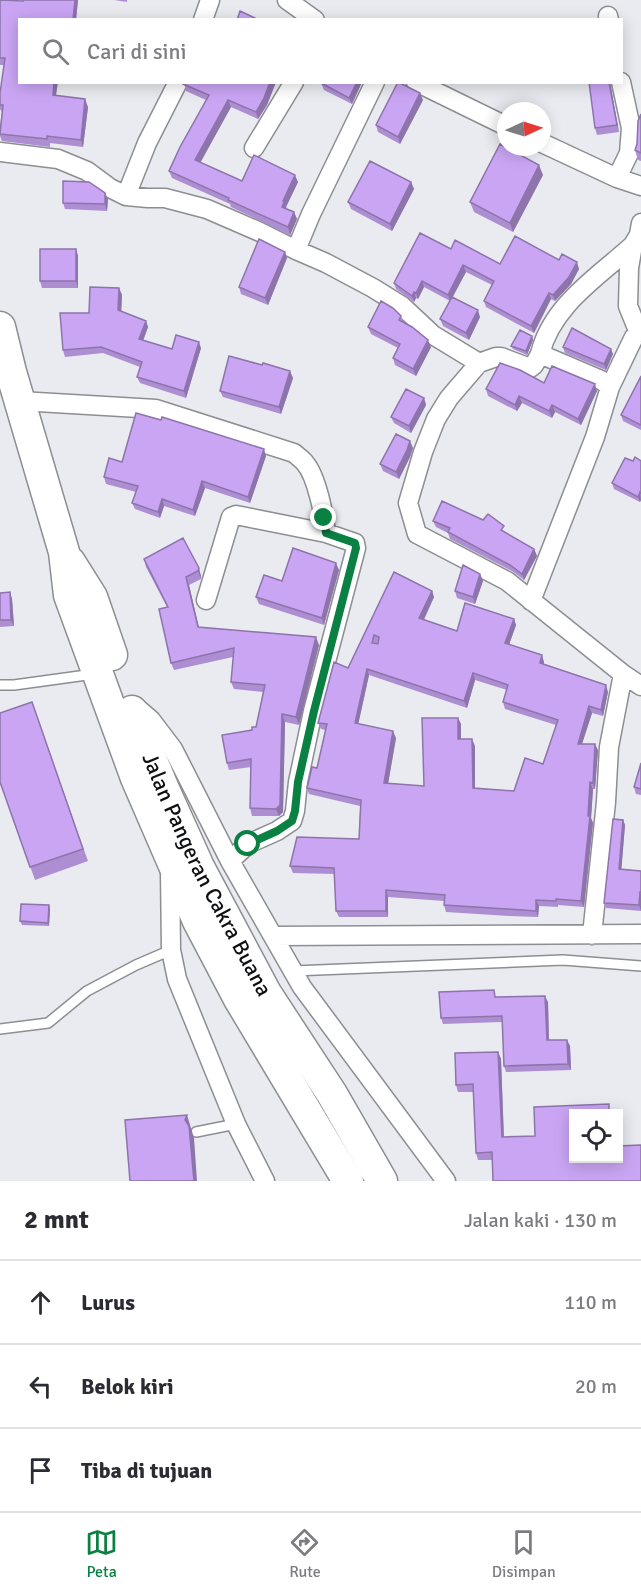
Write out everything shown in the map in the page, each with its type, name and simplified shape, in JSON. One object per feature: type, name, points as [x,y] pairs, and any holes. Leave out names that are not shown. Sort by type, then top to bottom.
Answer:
[{"type":"main road","name":"Jalan Pangeran Cakra Buana","points":[[0,327],[6,371],[20,401],[64,552],[69,596],[136,778],[198,921],[239,999],[348,1181]]},
{"type":"main road","name":"Jalan Pangeran Cakra Buana","points":[[64,552],[92,597],[126,697],[199,867],[266,993],[332,1094],[382,1181]]},
{"type":"street","points":[[204,18],[210,0]]},
{"type":"street","points":[[287,0],[312,18]]},
{"type":"street","points":[[126,196],[147,143],[177,84]]},
{"type":"street","points":[[254,148],[293,84]]},
{"type":"street","points":[[297,250],[311,214],[374,84]]},
{"type":"street","points":[[420,84],[497,122]]},
{"type":"street","points":[[617,178],[629,153],[630,128],[621,84]]},
{"type":"street","points":[[551,147],[617,178],[641,186]]},
{"type":"street","points":[[0,153],[58,159],[87,171],[110,188],[126,196],[165,198],[207,209],[260,232],[326,262],[373,288],[402,306],[433,335],[480,363]]},
{"type":"street","points":[[641,223],[639,236],[633,244],[562,310],[543,341],[540,354],[530,368],[496,357],[480,363],[449,398],[436,419],[408,502],[417,534],[507,581],[641,686]]},
{"type":"street","points":[[531,601],[595,436],[610,387],[634,337],[640,333],[628,306],[629,268],[633,244]]},
{"type":"street","points":[[540,354],[601,380],[610,387]]},
{"type":"street","points":[[20,401],[156,409],[294,453],[306,463],[315,483],[326,533]]},
{"type":"street","points":[[206,600],[231,517],[236,515],[326,533],[355,543],[356,548],[314,711],[292,821],[277,831],[248,844],[230,861]]},
{"type":"street","points":[[592,935],[606,802],[609,747],[623,674]]},
{"type":"street","points":[[126,697],[151,720],[173,749],[230,861],[309,996],[446,1181]]},
{"type":"street","points":[[170,857],[171,950],[177,979],[228,1125],[265,1181]]},
{"type":"street","points":[[273,936],[641,934]]},
{"type":"lane","points":[[0,685],[97,673]]},
{"type":"lane","points":[[0,1029],[48,1023],[87,991],[136,965],[171,950]]},
{"type":"lane","points":[[293,971],[563,960],[641,966]]},
{"type":"lane","points":[[198,1132],[228,1125]]},
{"type":"building","points":[[0,0],[75,0],[73,18],[18,18],[18,84],[54,84],[53,95],[85,99],[81,140],[0,134],[3,105],[0,105],[0,93],[5,58],[0,58]]},
{"type":"building","points":[[240,11],[255,18],[238,18]]},
{"type":"building","points":[[183,84],[269,84],[256,112],[228,100],[195,160],[242,181],[254,155],[295,175],[282,207],[294,212],[288,227],[169,171],[209,95]]},
{"type":"building","points":[[323,84],[356,84],[349,98]]},
{"type":"building","points":[[397,84],[402,84],[420,93],[398,137],[376,125]]},
{"type":"building","points":[[589,84],[609,84],[617,125],[595,128]]},
{"type":"building","points":[[641,114],[641,153],[635,150],[638,121]]},
{"type":"building","points":[[497,150],[497,156],[522,156],[539,165],[510,223],[470,202]]},
{"type":"building","points":[[370,161],[411,182],[390,224],[348,202]]},
{"type":"building","points":[[63,181],[89,182],[105,193],[105,204],[63,203]]},
{"type":"building","points":[[420,233],[451,249],[455,240],[500,264],[515,236],[559,260],[562,254],[577,262],[569,277],[553,295],[549,293],[531,326],[484,301],[494,281],[463,265],[448,295],[422,281],[412,296],[394,283]]},
{"type":"building","points":[[259,239],[285,252],[265,298],[239,287]]},
{"type":"building","points":[[40,249],[76,249],[76,281],[40,281]]},
{"type":"building","points":[[90,287],[119,288],[118,310],[146,321],[139,339],[172,349],[176,335],[199,342],[184,391],[137,377],[142,362],[101,347],[63,350],[60,313],[89,313]]},
{"type":"building","points":[[452,297],[478,310],[466,333],[440,319]]},
{"type":"building","points":[[381,301],[401,316],[399,320],[428,340],[413,369],[393,358],[400,344],[368,327]]},
{"type":"building","points":[[572,328],[611,349],[604,364],[563,347]]},
{"type":"building","points":[[520,330],[532,336],[526,351],[511,346]]},
{"type":"building","points":[[229,356],[290,371],[279,407],[220,391]]},
{"type":"building","points":[[500,363],[520,370],[544,383],[552,366],[595,384],[578,419],[552,405],[549,411],[519,396],[515,405],[486,389]]},
{"type":"building","points":[[641,376],[641,425],[621,415]]},
{"type":"building","points":[[406,389],[424,398],[409,426],[391,417]]},
{"type":"building","points":[[136,413],[161,420],[162,417],[264,449],[248,497],[202,481],[193,510],[162,499],[158,512],[132,503],[138,486],[104,477],[109,458],[122,462]]},
{"type":"building","points":[[396,434],[410,441],[396,472],[380,464]]},
{"type":"building","points":[[635,457],[641,461],[641,493],[638,497],[612,483],[625,458],[633,461]]},
{"type":"building","points":[[442,501],[483,520],[488,514],[504,526],[501,530],[534,549],[522,574],[510,565],[448,532],[450,528],[433,521]]},
{"type":"building","points":[[183,538],[199,568],[198,571],[186,577],[198,627],[316,637],[296,717],[282,714],[280,805],[276,809],[250,808],[251,759],[227,763],[222,735],[252,730],[252,727],[256,727],[265,685],[231,682],[234,648],[171,663],[159,609],[168,607],[144,559]]},
{"type":"building","points":[[293,548],[336,563],[322,618],[256,597],[264,575],[282,581]]},
{"type":"building","points":[[463,565],[480,574],[473,597],[455,591]]},
{"type":"building","points":[[394,572],[432,591],[419,618],[457,631],[465,603],[514,619],[505,643],[542,655],[540,663],[606,685],[601,710],[589,706],[578,744],[595,744],[581,901],[536,900],[536,911],[444,905],[445,895],[386,890],[386,911],[336,911],[334,868],[290,866],[297,837],[359,839],[361,800],[307,788],[312,767],[317,768],[327,724],[318,723],[334,662],[348,668]],"holes":[[[374,635],[379,637],[378,644],[372,643]],[[367,669],[464,701],[473,673],[508,685],[503,702],[558,720],[543,764],[525,758],[514,791],[473,788],[472,739],[458,739],[458,718],[422,718],[424,786],[384,783],[393,731],[355,723]]]},
{"type":"building","points":[[10,592],[11,620],[0,620],[0,593]]},
{"type":"building","points":[[32,702],[83,849],[30,867],[0,782],[0,713]]},
{"type":"building","points":[[641,763],[641,789],[634,787]]},
{"type":"building","points":[[613,819],[623,820],[619,869],[641,871],[639,905],[604,903]]},
{"type":"building","points":[[21,904],[49,905],[48,923],[20,921]]},
{"type":"building","points":[[494,990],[495,997],[545,996],[547,1040],[567,1040],[568,1064],[504,1066],[502,1016],[441,1018],[439,992]]},
{"type":"building","points":[[498,1052],[502,1137],[535,1136],[534,1107],[609,1104],[609,1109],[569,1109],[569,1163],[623,1163],[623,1146],[641,1145],[641,1181],[493,1181],[492,1152],[476,1153],[473,1084],[456,1085],[455,1053]]},
{"type":"building","points":[[187,1115],[185,1120],[189,1126],[194,1181],[130,1181],[125,1120]]},
{"type":"route","points":[[248,844],[277,831],[292,821],[295,811],[298,782],[314,711],[356,548],[355,543],[350,540],[326,533],[324,518]]}]
